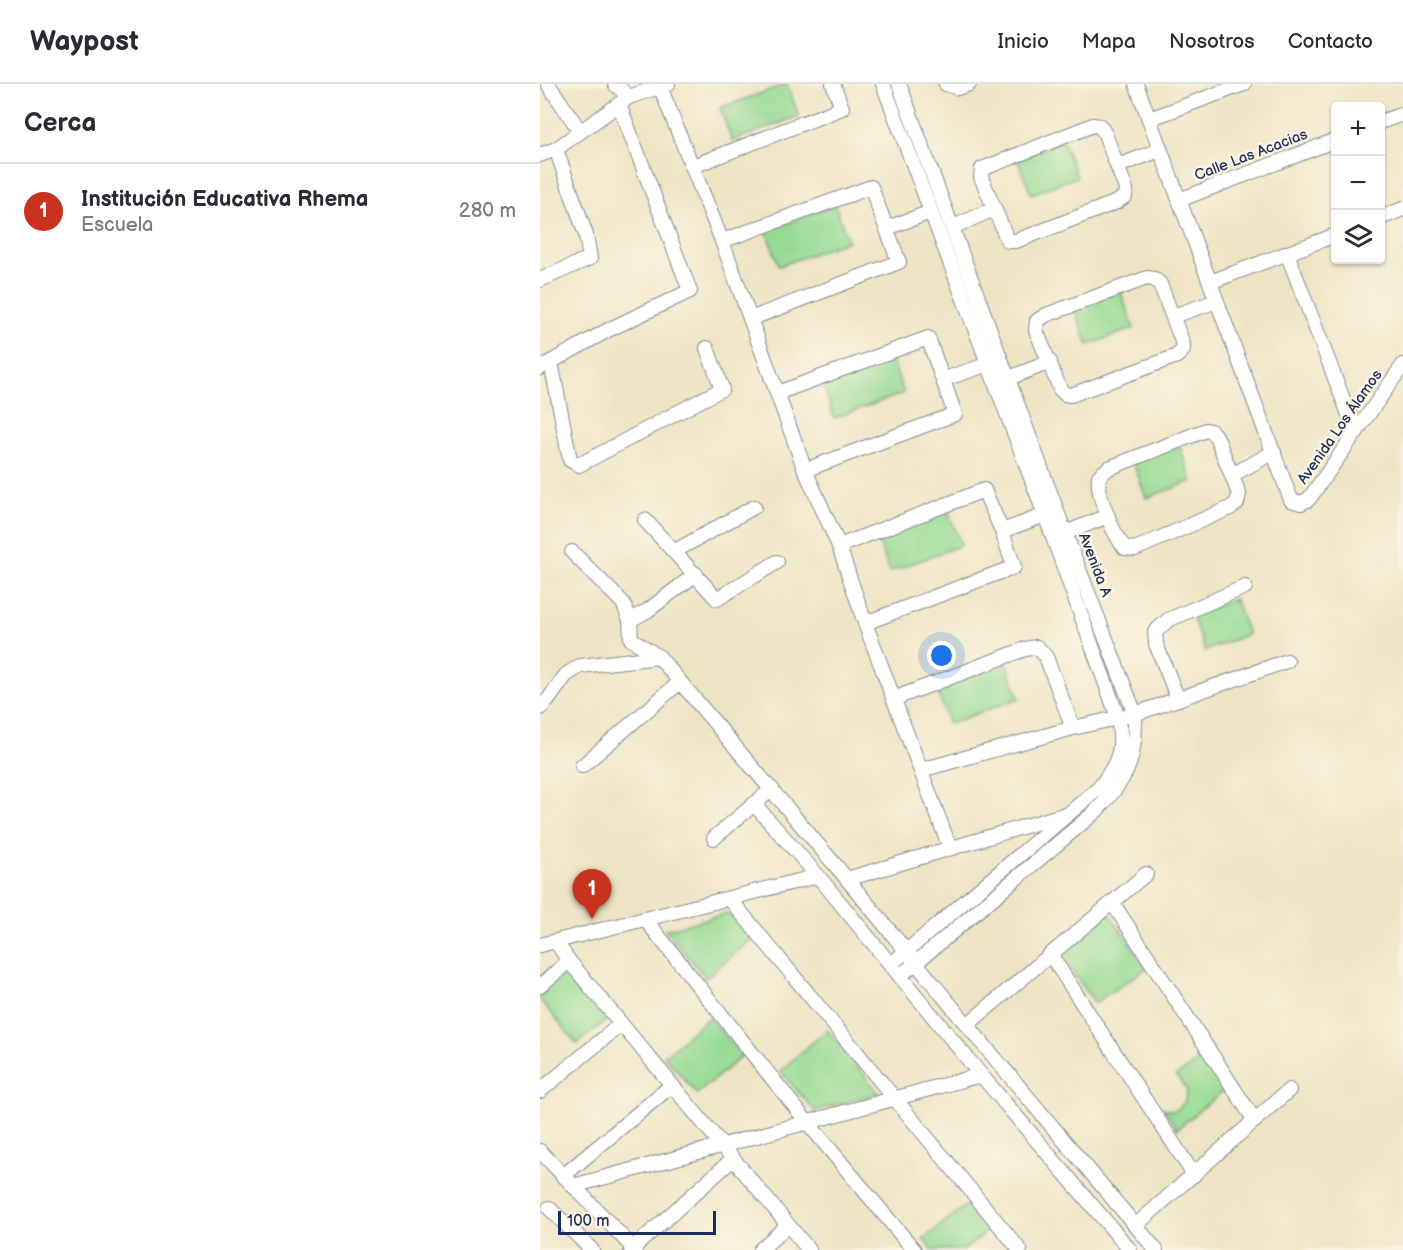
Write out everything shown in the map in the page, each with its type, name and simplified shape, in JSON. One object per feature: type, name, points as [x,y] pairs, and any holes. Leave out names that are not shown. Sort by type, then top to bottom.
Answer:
[{"type":"street","points":[[548,84],[580,131]]},
{"type":"street","points":[[615,84],[624,100],[690,291],[610,329],[546,365],[570,460],[579,465],[722,389],[707,348]]},
{"type":"street","points":[[693,166],[842,108],[833,84]]},
{"type":"street","name":"Avenida A","points":[[883,84],[932,212],[1065,533],[1135,714],[1136,738],[1131,761],[1122,780],[1094,813],[900,976]]},
{"type":"street","name":"Avenida A","points":[[890,964],[1100,787],[1118,758],[1122,738],[1118,718],[1045,515],[953,227],[899,84]]},
{"type":"street","points":[[946,84],[958,88],[969,84]]},
{"type":"street","points":[[1136,84],[1274,452],[1232,475]]},
{"type":"street","points":[[1149,119],[1226,87],[1244,84]]},
{"type":"street","points":[[540,155],[556,149],[624,100],[663,85],[723,241],[806,470],[839,546],[893,699],[951,848]]},
{"type":"street","points":[[1385,120],[1403,114]]},
{"type":"street","points":[[1093,125],[1100,126],[1118,166],[1126,189],[1125,196],[1117,202],[1016,241],[1008,241],[994,209],[981,177],[982,169],[1093,125]]},
{"type":"street","name":"Calle Las Acacias","points":[[1179,200],[1331,142]]},
{"type":"street","points":[[540,280],[590,258],[586,234],[556,149]]},
{"type":"street","points":[[1118,166],[1160,150]]},
{"type":"street","points":[[723,241],[871,187],[899,262],[750,320]]},
{"type":"street","points":[[953,227],[994,209]]},
{"type":"street","points":[[1385,216],[1403,209]]},
{"type":"street","points":[[887,228],[932,212]]},
{"type":"street","points":[[1210,282],[1331,236]]},
{"type":"street","points":[[1287,253],[1356,433]]},
{"type":"street","points":[[1147,278],[1154,279],[1160,284],[1183,344],[1183,350],[1177,356],[1071,395],[1065,394],[1060,389],[1050,362],[1036,330],[1037,321],[1046,315],[1147,278]]},
{"type":"street","points":[[1173,316],[1217,301]]},
{"type":"street","points":[[777,393],[928,338],[944,379],[955,414],[806,470]]},
{"type":"street","points":[[944,379],[1050,362]]},
{"type":"street","name":"Avenida Los Álamos","points":[[1274,452],[1292,500],[1301,503],[1310,499],[1403,365]]},
{"type":"street","points":[[1206,430],[1217,438],[1239,494],[1237,503],[1135,549],[1125,548],[1108,516],[1097,485],[1099,476],[1109,468],[1206,430]]},
{"type":"street","points":[[839,546],[984,490],[1002,531],[1014,567],[865,623]]},
{"type":"street","points":[[675,551],[754,507]]},
{"type":"street","points":[[1002,531],[1045,515]]},
{"type":"street","points":[[1065,533],[1108,516]]},
{"type":"street","points":[[645,520],[717,598],[777,562]]},
{"type":"street","points":[[572,552],[623,603],[630,620],[631,639],[659,657],[848,879],[1156,1250]]},
{"type":"street","points":[[630,620],[696,574]]},
{"type":"street","points":[[1178,699],[1156,644],[1155,632],[1168,620],[1245,587]]},
{"type":"street","points":[[893,699],[1024,649],[1037,647],[1046,657],[1073,728]]},
{"type":"street","points":[[540,708],[566,675],[580,666],[659,657]]},
{"type":"street","points":[[921,770],[1073,728],[1135,714],[1287,661]]},
{"type":"street","points":[[582,766],[680,682]]},
{"type":"street","points":[[714,838],[772,789]]},
{"type":"street","points":[[754,804],[818,876],[981,1075],[1130,1250]]},
{"type":"street","points":[[848,879],[1068,814]]},
{"type":"street","points":[[967,1025],[1146,874]]},
{"type":"street","points":[[540,945],[818,876]]},
{"type":"street","points":[[729,898],[1020,1250]]},
{"type":"street","points":[[1112,902],[1255,1121]]},
{"type":"street","points":[[645,919],[807,1122],[914,1250]]},
{"type":"street","points":[[556,942],[569,961],[808,1250]]},
{"type":"street","points":[[1050,954],[1194,1175]]},
{"type":"street","points":[[540,986],[569,961]]},
{"type":"street","points":[[540,1092],[621,1024]]},
{"type":"street","points":[[568,1181],[722,1146],[981,1075]]},
{"type":"street","points":[[568,1181],[672,1085]]},
{"type":"street","points":[[1135,1226],[1289,1090]]},
{"type":"street","points":[[540,1151],[633,1249],[733,1159]]},
{"type":"street","points":[[549,1208],[592,1250]]},
{"type":"street","points":[[760,1250],[788,1225]]},
{"type":"green space","points":[[787,84],[799,116],[732,141],[720,108]]},
{"type":"green space","points":[[1063,141],[1077,177],[1031,194],[1017,159]]},
{"type":"green space","points":[[835,205],[848,241],[779,266],[766,231]]},
{"type":"green space","points":[[1120,290],[1134,328],[1088,345],[1074,307]]},
{"type":"green space","points":[[891,357],[904,393],[834,418],[822,382]]},
{"type":"green space","points":[[1179,445],[1192,481],[1146,498],[1133,462]]},
{"type":"green space","points":[[947,508],[961,545],[890,572],[876,536]]},
{"type":"green space","points":[[1235,599],[1248,634],[1205,651],[1192,616]]},
{"type":"green space","points":[[1006,662],[1019,698],[949,724],[936,688]]},
{"type":"green space","points":[[729,913],[751,940],[706,978],[665,930]]},
{"type":"green space","points":[[1109,913],[1147,968],[1095,1003],[1061,956]]},
{"type":"green space","points":[[567,970],[608,1019],[577,1044],[540,1000],[540,992]]},
{"type":"green space","points":[[709,1017],[742,1056],[697,1094],[664,1056]]},
{"type":"green space","points":[[827,1030],[879,1093],[815,1111],[780,1071]]},
{"type":"green space","points":[[1202,1058],[1224,1090],[1177,1129],[1163,1108],[1174,1111],[1184,1103],[1187,1090],[1176,1076]]},
{"type":"green space","points":[[969,1203],[990,1229],[964,1250],[932,1250],[923,1239]]},
{"type":"place","name":"Institución Educativa Rhema","points":[[592,919]]}]
